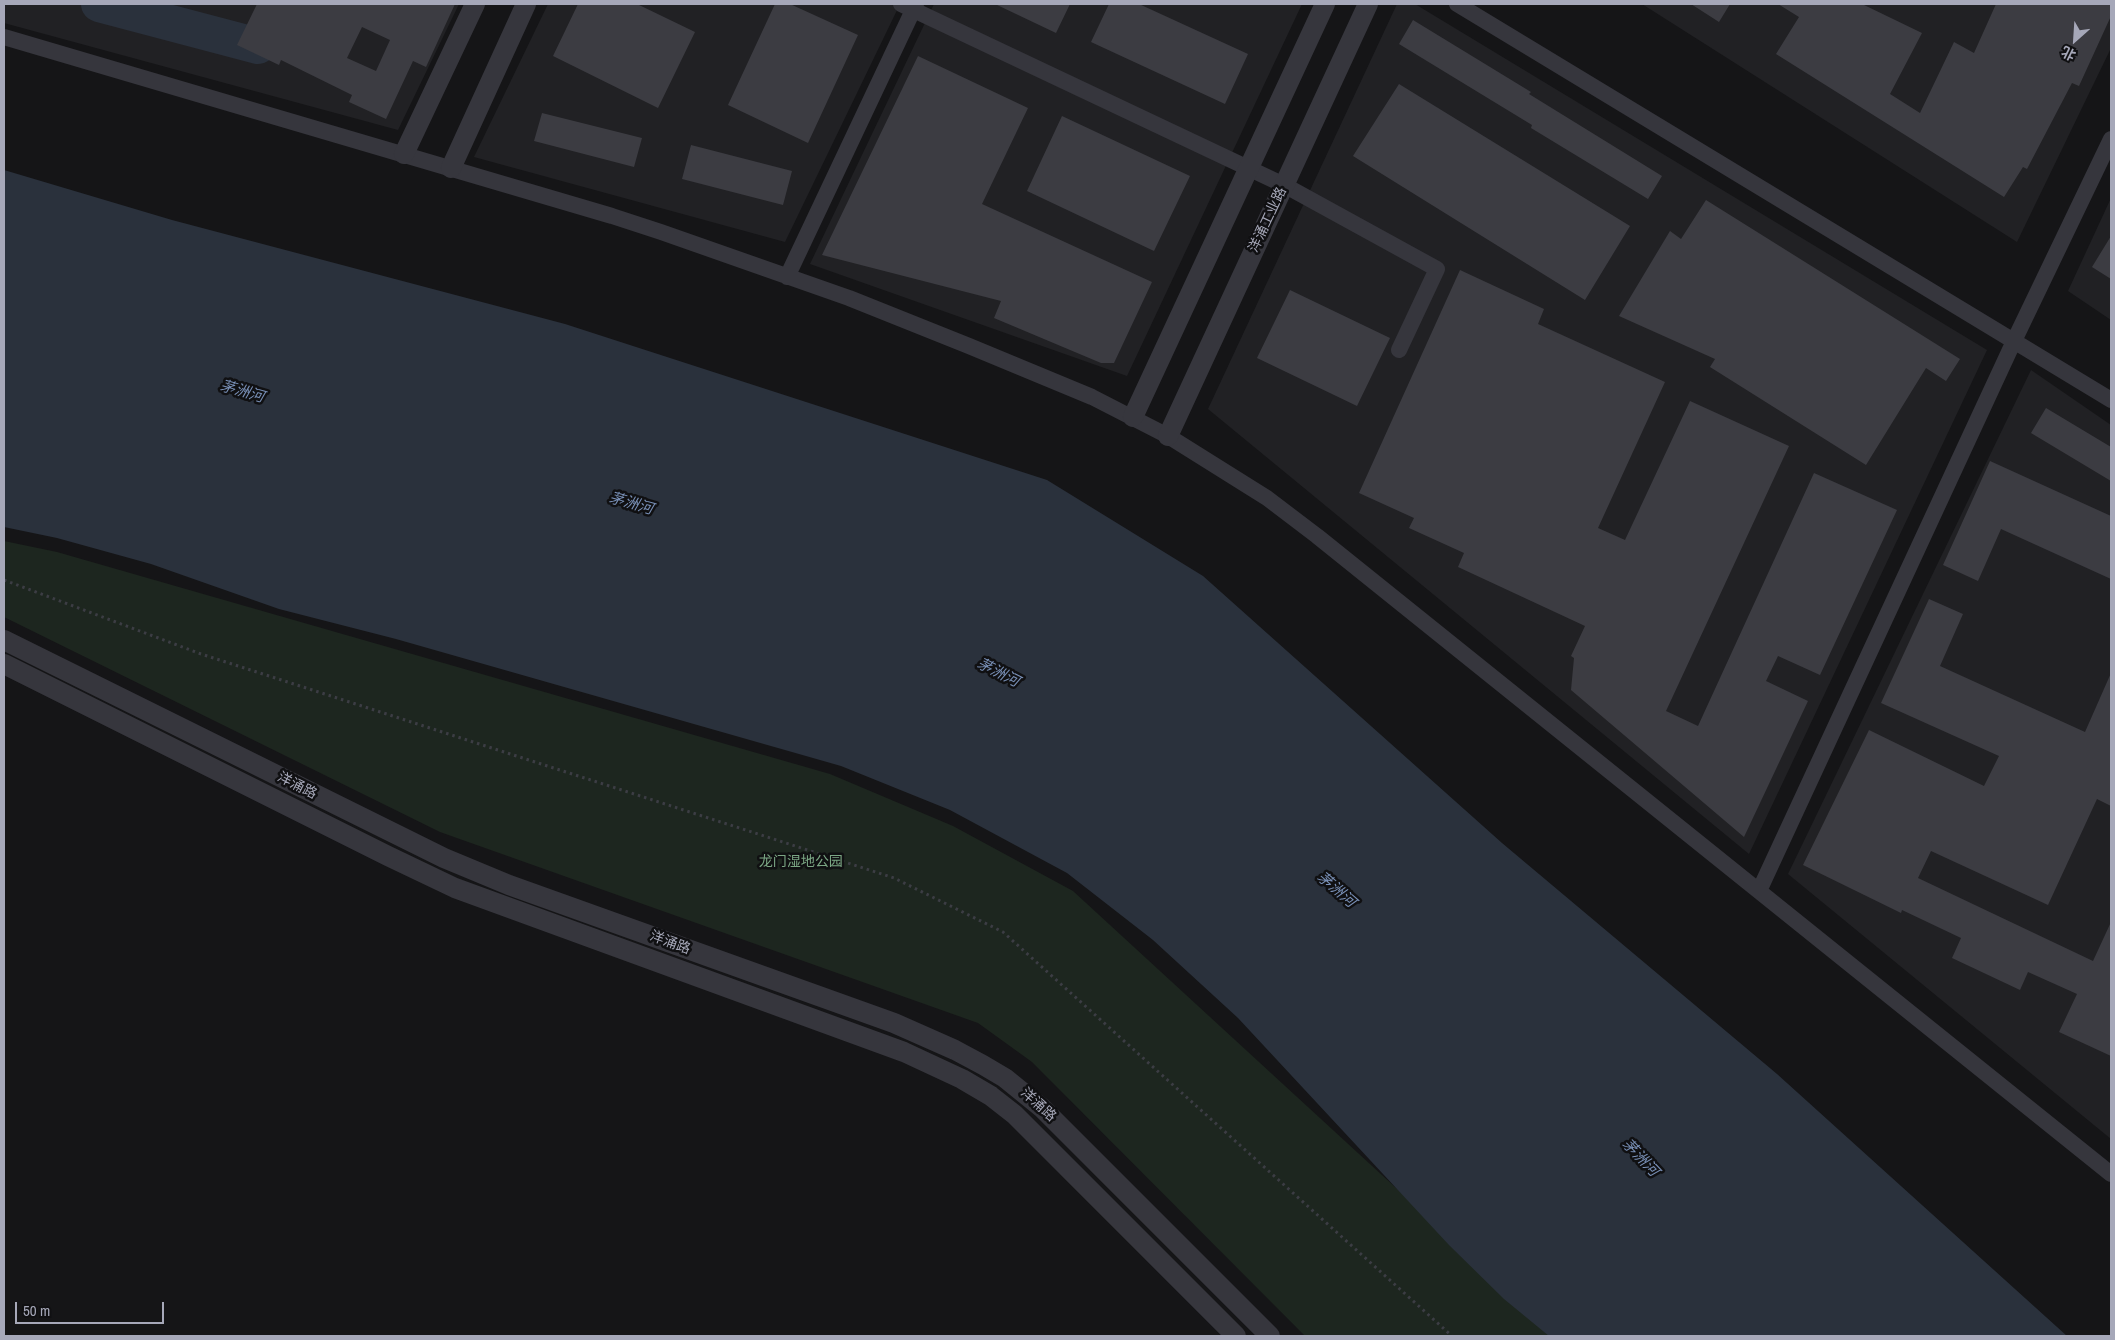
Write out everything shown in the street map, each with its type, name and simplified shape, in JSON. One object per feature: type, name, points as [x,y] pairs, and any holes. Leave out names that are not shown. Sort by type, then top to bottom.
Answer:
[{"type":"street","points":[[404,154],[475,4]]},
{"type":"street","points":[[451,168],[526,4]]},
{"type":"street","points":[[1133,417],[1325,4]]},
{"type":"street","name":"洋涌工业路","points":[[1168,436],[1368,4]]},
{"type":"street","points":[[1457,4],[2111,400]]},
{"type":"street","points":[[788,277],[910,6],[1284,185],[1436,269],[1399,350]]},
{"type":"street","points":[[4,37],[612,216],[849,298],[1092,397],[1133,417],[1168,436],[1267,498],[1317,536],[2111,1174]]},
{"type":"street","points":[[1758,891],[2014,341],[2111,139]]},
{"type":"street","name":"洋涌路","points":[[4,640],[397,836],[509,886],[894,1024],[956,1050],[1012,1083],[1042,1108],[1270,1336]]},
{"type":"street","name":"洋涌路","points":[[4,664],[395,860],[455,888],[904,1052],[962,1079],[991,1096],[1014,1114],[1236,1336]]},
{"type":"path","points":[[4,580],[201,654],[894,878],[1003,932],[1452,1336]]},
{"type":"shaded area","points":[[4,4],[459,4],[398,130],[4,23]]},
{"type":"shaded area","points":[[548,4],[900,4],[785,242],[474,157]]},
{"type":"shaded area","points":[[934,4],[1302,4],[1127,376],[810,264]]},
{"type":"shaded area","points":[[1397,4],[1415,4],[1987,350],[1749,854],[1208,409]]},
{"type":"shaded area","points":[[1642,4],[2111,4],[2111,48],[2017,242]]},
{"type":"shaded area","points":[[2111,198],[2111,320],[2068,291]]},
{"type":"shaded area","points":[[2031,370],[2111,425],[2111,1139],[1788,874]]},
{"type":"green space","name":"龙门湿地公园","points":[[4,541],[57,552],[830,774],[953,826],[1073,891],[1557,1336],[1305,1336],[1032,1062],[978,1023],[440,832],[4,617]]},
{"type":"water","name":"茅洲河","points":[[4,170],[172,220],[565,324],[1047,480],[1203,576],[1502,843],[1777,1074],[2067,1336],[1549,1336],[1504,1299],[1449,1245],[1238,1018],[1153,940],[1067,873],[950,810],[841,766],[396,639],[279,609],[151,564],[57,538],[4,527]]},
{"type":"building","points":[[257,4],[455,4],[426,67],[413,61],[386,119],[349,102],[352,95],[281,60],[279,65],[237,45]],"holes":[[[362,27],[390,40],[376,71],[347,58]]]},
{"type":"building","points":[[578,4],[637,4],[695,32],[658,108],[553,56]]},
{"type":"building","points":[[775,4],[790,4],[858,35],[808,143],[728,105]]},
{"type":"building","points":[[995,4],[1070,4],[1056,33]]},
{"type":"building","points":[[1109,4],[1139,4],[1248,54],[1225,104],[1091,42]]},
{"type":"building","points":[[1691,4],[1730,4],[1719,22]]},
{"type":"building","points":[[1778,4],[1862,4],[1922,33],[1890,94],[1920,113],[1954,42],[1974,53],[1996,4],[2111,4],[2111,16],[2079,86],[2072,83],[2027,169],[2023,167],[2004,197],[1776,54],[1799,17]]},
{"type":"building","points":[[1413,20],[1531,92],[1529,94],[1662,176],[1648,199],[1531,128],[1532,125],[1399,44]]},
{"type":"building","points":[[918,56],[1028,108],[982,204],[1152,282],[1114,363],[1101,363],[994,318],[1001,301],[822,255]]},
{"type":"building","points":[[1399,84],[1630,226],[1585,300],[1353,156]]},
{"type":"building","points":[[542,113],[642,138],[634,167],[534,141]]},
{"type":"building","points":[[1062,116],[1190,176],[1154,251],[1027,191]]},
{"type":"building","points":[[691,145],[792,171],[783,205],[682,179]]},
{"type":"building","points":[[1706,200],[1960,359],[1946,381],[1926,368],[1866,465],[1710,367],[1715,359],[1619,316],[1670,231],[1681,239]]},
{"type":"building","points":[[2111,236],[2111,279],[2092,267]]},
{"type":"building","points":[[1460,270],[1544,309],[1538,324],[1665,382],[1598,528],[1625,540],[1690,401],[1789,446],[1666,711],[1698,726],[1814,473],[1897,510],[1820,675],[1778,656],[1766,681],[1808,701],[1744,837],[1571,690],[1574,658],[1571,656],[1585,626],[1458,567],[1464,553],[1409,528],[1414,518],[1359,493]]},
{"type":"building","points":[[1290,290],[1390,338],[1357,406],[1257,358]]},
{"type":"building","points":[[2046,408],[2111,447],[2111,481],[2031,433]]},
{"type":"building","points":[[1990,461],[2111,516],[2111,579],[2001,529],[1978,581],[1943,565]]},
{"type":"building","points":[[1929,599],[1963,614],[1940,666],[2085,732],[2111,673],[2111,806],[2097,799],[2048,905],[1931,851],[1918,878],[2093,961],[2111,922],[2111,1056],[2059,1032],[2077,994],[2028,972],[2020,990],[1952,958],[1961,938],[1902,910],[1901,913],[1803,865],[1869,730],[1984,786],[1999,756],[1881,703]]},
{"type":"waterway","points":[[99,4],[258,46]]}]
